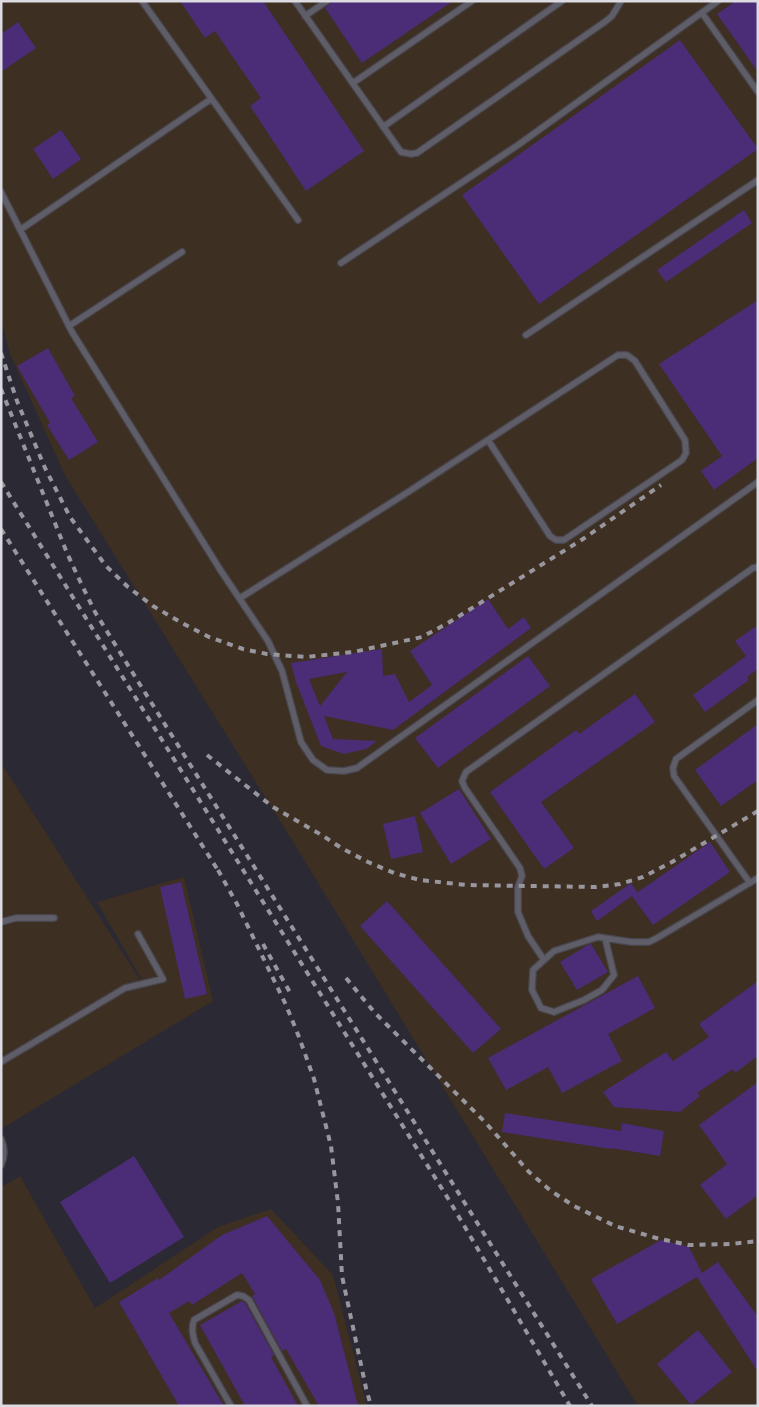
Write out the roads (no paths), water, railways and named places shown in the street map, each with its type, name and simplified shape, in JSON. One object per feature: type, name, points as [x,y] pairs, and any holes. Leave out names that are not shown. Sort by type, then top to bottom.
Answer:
[{"type":"lane","points":[[142,1],[298,220]]},
{"type":"lane","points":[[295,1],[401,152],[411,154],[417,152],[606,21],[612,16],[621,1]]},
{"type":"lane","points":[[306,16],[327,1]]},
{"type":"lane","points":[[353,83],[472,1]]},
{"type":"lane","points":[[383,127],[562,1]]},
{"type":"lane","points":[[341,263],[518,146],[718,1]]},
{"type":"lane","points":[[702,13],[758,92]]},
{"type":"lane","points":[[20,230],[211,99]]},
{"type":"lane","points":[[526,335],[758,180]]},
{"type":"lane","points":[[1,192],[69,326],[195,530],[268,641],[282,671],[301,742],[313,760],[327,770],[344,772],[357,768],[758,482]]},
{"type":"lane","points":[[69,326],[182,252]]},
{"type":"lane","points":[[240,598],[405,494],[618,354],[627,355],[635,361],[685,440],[686,453],[682,460],[572,535],[564,540],[556,540],[550,536],[488,440]]},
{"type":"lane","points":[[544,960],[528,936],[518,912],[518,887],[522,876],[520,868],[465,788],[462,781],[466,772],[758,567]]},
{"type":"lane","points":[[750,882],[674,776],[673,768],[676,759],[758,700]]},
{"type":"lane","points":[[606,938],[614,975],[602,990],[584,1000],[554,1012],[541,1008],[532,990],[533,970],[554,951],[598,937],[606,938],[631,942],[649,942],[758,878]]},
{"type":"lane","points":[[1,922],[16,918],[54,918]]},
{"type":"lane","points":[[1,1062],[126,988],[163,979],[138,934]]},
{"type":"lane","points":[[1,1139],[4,1154],[1,1166]]},
{"type":"lane","points":[[231,1406],[195,1343],[192,1326],[194,1320],[237,1295],[249,1300],[306,1406]]},
{"type":"railway","points":[[1,353],[17,401],[45,468],[70,517],[106,566],[128,587],[153,606],[182,623],[209,637],[243,649],[267,654],[306,657],[353,652],[422,637],[448,623],[583,539],[661,485]]},
{"type":"railway","points":[[1,389],[67,553],[95,612],[592,1406]]},
{"type":"railway","points":[[1,482],[449,1200],[570,1406]]},
{"type":"railway","points":[[1,529],[221,875]]},
{"type":"railway","points":[[207,755],[273,807],[368,862],[394,873],[420,880],[466,885],[596,887],[620,884],[643,877],[672,862],[758,811]]},
{"type":"railway","points":[[218,870],[237,904],[286,1005],[314,1079],[331,1146],[338,1203],[342,1276],[371,1406]]},
{"type":"railway","points":[[263,944],[292,996]]},
{"type":"railway","points":[[346,978],[375,1013],[485,1122],[529,1172],[551,1191],[574,1206],[615,1226],[689,1245],[758,1241]]}]
